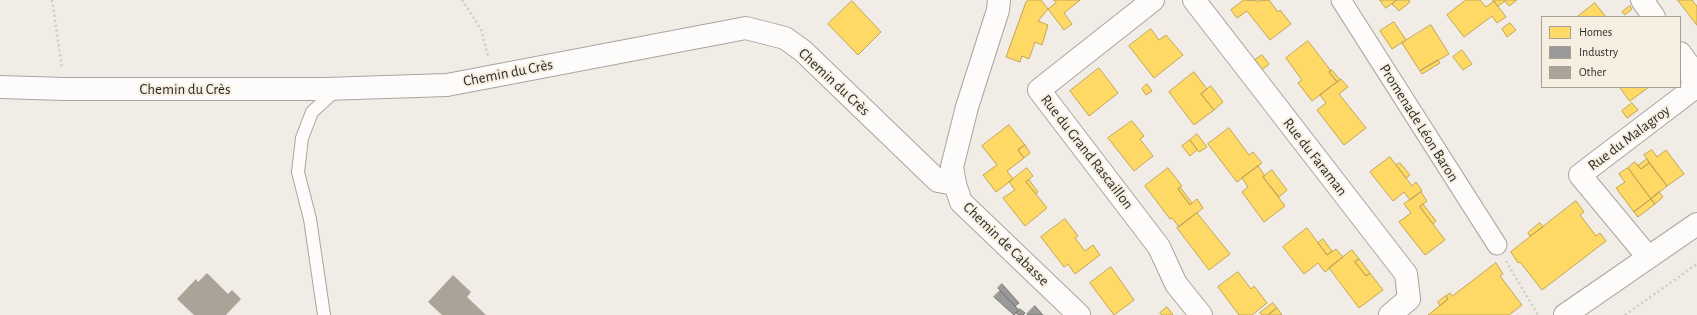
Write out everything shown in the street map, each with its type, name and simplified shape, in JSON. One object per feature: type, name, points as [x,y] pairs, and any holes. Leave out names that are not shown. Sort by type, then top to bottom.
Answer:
[{"type":"street","name":"Chemin de Cabasse","points":[[999,0],[998,10],[967,107],[952,167],[955,184],[961,202],[1079,315]]},
{"type":"street","name":"Rue du Grand Rascaillon","points":[[1153,0],[1039,90],[1159,247],[1176,284],[1201,315]]},
{"type":"street","name":"Rue du Faraman","points":[[1194,0],[1406,274],[1409,299],[1390,315]]},
{"type":"street","name":"Promenade Léon Baron","points":[[1341,0],[1497,245]]},
{"type":"street","points":[[1642,0],[1653,16]]},
{"type":"street","name":"Chemin du Crès","points":[[0,87],[65,89],[337,89],[447,85],[746,28],[785,38],[797,47],[938,181],[955,184]]},
{"type":"street","name":"Rue du Malagroy","points":[[1648,258],[1580,175],[1693,90],[1691,68],[1681,54]]},
{"type":"street","points":[[1565,315],[1697,224]]},
{"type":"lane","points":[[324,315],[310,219],[298,172],[302,138],[312,112],[337,89]]},
{"type":"path","points":[[52,0],[65,89]]},
{"type":"path","points":[[462,0],[481,28],[492,76]]},
{"type":"path","points":[[1497,245],[1538,315]]},
{"type":"path","points":[[1625,315],[1697,264]]},
{"type":"building: Homes","points":[[1028,0],[1041,0],[1048,9],[1038,21],[1048,25],[1042,45],[1035,42],[1029,59],[1022,56],[1020,62],[1006,57]]},
{"type":"building: Homes","points":[[1054,0],[1080,0],[1064,13],[1072,24],[1064,30],[1048,9],[1056,3]]},
{"type":"building: Homes","points":[[1244,0],[1269,0],[1278,12],[1280,10],[1291,24],[1270,40],[1247,11],[1237,18],[1231,10]]},
{"type":"building: Homes","points":[[1380,0],[1397,0],[1386,8]]},
{"type":"building: Homes","points":[[1397,0],[1409,0],[1410,2],[1399,11],[1392,4]]},
{"type":"building: Homes","points":[[1466,0],[1480,0],[1486,7],[1494,1],[1506,17],[1497,23],[1492,16],[1464,37],[1447,15]]},
{"type":"building: Homes","points":[[1493,0],[1517,0],[1509,6],[1505,1],[1498,6]]},
{"type":"building: Homes","points":[[1678,0],[1692,0],[1697,6],[1697,25]]},
{"type":"building: Homes","points":[[852,1],[881,32],[858,55],[828,24]]},
{"type":"building: Homes","points":[[1595,3],[1605,16],[1578,16]]},
{"type":"building: Homes","points":[[1630,6],[1632,9],[1625,15],[1622,12]]},
{"type":"building: Homes","points":[[1394,22],[1406,40],[1392,49],[1380,31]]},
{"type":"building: Homes","points":[[1510,23],[1516,30],[1507,37],[1502,29]]},
{"type":"building: Homes","points":[[1431,25],[1449,54],[1420,71],[1402,43]]},
{"type":"building: Homes","points":[[1151,29],[1159,40],[1166,35],[1183,55],[1154,78],[1129,46]]},
{"type":"building: Homes","points":[[1308,41],[1331,71],[1329,72],[1337,82],[1312,101],[1298,83],[1302,80],[1286,58]]},
{"type":"building: Homes","points":[[1462,50],[1472,64],[1463,70],[1453,57]]},
{"type":"building: Homes","points":[[1262,55],[1269,64],[1262,70],[1255,60]]},
{"type":"building: Homes","points":[[1438,60],[1440,63],[1422,74],[1420,71]]},
{"type":"building: Homes","points":[[1099,68],[1118,93],[1089,116],[1070,91]]},
{"type":"building: Homes","points":[[1332,70],[1340,80],[1337,82],[1329,72]]},
{"type":"building: Homes","points":[[1194,72],[1207,89],[1201,94],[1214,110],[1194,125],[1169,92]]},
{"type":"building: Homes","points":[[1341,79],[1348,87],[1339,94],[1366,128],[1344,145],[1317,110],[1326,103],[1320,95]]},
{"type":"building: Homes","points":[[1147,84],[1152,91],[1146,95],[1142,89]]},
{"type":"building: Homes","points":[[1211,86],[1223,102],[1214,110],[1201,94]]},
{"type":"building: Homes","points":[[1621,88],[1648,88],[1630,101]]},
{"type":"building: Homes","points":[[1632,103],[1638,110],[1627,118],[1622,111]]},
{"type":"building: Homes","points":[[1132,121],[1144,136],[1140,139],[1153,156],[1134,171],[1108,138]]},
{"type":"building: Homes","points":[[1009,125],[1025,145],[1018,150],[1024,158],[1007,171],[1013,179],[996,192],[983,175],[997,165],[982,146]]},
{"type":"building: Homes","points":[[1229,128],[1249,155],[1253,152],[1262,163],[1237,182],[1208,144]]},
{"type":"building: Homes","points":[[1197,134],[1207,147],[1199,152],[1190,140]]},
{"type":"building: Homes","points":[[1190,140],[1197,150],[1190,156],[1182,146]]},
{"type":"building: Homes","points":[[1025,145],[1030,153],[1024,158],[1018,150]]},
{"type":"building: Homes","points":[[1652,150],[1657,157],[1666,150],[1684,174],[1667,186],[1644,155]]},
{"type":"building: Homes","points":[[1390,157],[1412,186],[1416,182],[1422,191],[1410,200],[1404,192],[1393,201],[1370,172]]},
{"type":"building: Homes","points":[[1647,159],[1649,163],[1641,169],[1638,166]]},
{"type":"building: Homes","points":[[1635,162],[1641,169],[1649,163],[1667,186],[1651,199],[1628,168]]},
{"type":"building: Homes","points":[[1400,163],[1410,175],[1406,178],[1396,165]]},
{"type":"building: Homes","points":[[1258,166],[1265,176],[1263,177],[1285,206],[1264,222],[1242,192],[1248,187],[1242,178]]},
{"type":"building: Homes","points":[[1027,168],[1033,176],[1026,182],[1047,208],[1025,226],[1003,198],[1015,190],[1009,182]]},
{"type":"building: Homes","points":[[1168,168],[1182,186],[1178,189],[1190,205],[1197,199],[1203,208],[1179,227],[1172,218],[1170,219],[1145,186]]},
{"type":"building: Homes","points":[[1628,168],[1651,199],[1634,212],[1616,188],[1625,182],[1619,174]]},
{"type":"building: Homes","points":[[1272,170],[1287,190],[1279,197],[1263,177]]},
{"type":"building: Homes","points":[[1029,180],[1038,192],[1036,194],[1026,182]]},
{"type":"building: Homes","points":[[1180,187],[1192,203],[1190,205],[1178,189]]},
{"type":"building: Homes","points":[[1421,192],[1427,201],[1420,207],[1445,240],[1425,255],[1399,222],[1411,213],[1404,204]]},
{"type":"building: Homes","points":[[1659,192],[1663,197],[1655,204],[1651,199]]},
{"type":"building: Homes","points":[[1651,199],[1655,204],[1638,217],[1634,212]]},
{"type":"building: Homes","points":[[1576,201],[1584,212],[1580,215],[1596,236],[1600,233],[1606,241],[1542,290],[1520,262],[1518,263],[1511,252]]},
{"type":"building: Homes","points":[[1423,204],[1436,221],[1433,224],[1420,207]]},
{"type":"building: Homes","points":[[1197,213],[1230,254],[1209,270],[1177,228]]},
{"type":"building: Homes","points":[[1065,219],[1078,236],[1075,238],[1085,251],[1093,245],[1100,255],[1075,274],[1068,264],[1064,267],[1041,237]]},
{"type":"building: Homes","points":[[1540,223],[1543,227],[1530,236],[1528,233]]},
{"type":"building: Homes","points":[[1307,228],[1327,255],[1336,249],[1343,257],[1325,272],[1318,263],[1304,274],[1283,247]]},
{"type":"building: Homes","points":[[1323,239],[1332,251],[1327,255],[1318,243]]},
{"type":"building: Homes","points":[[1352,250],[1359,259],[1355,262],[1366,276],[1370,273],[1383,290],[1359,308],[1329,268]]},
{"type":"building: Homes","points":[[1359,259],[1370,273],[1366,276],[1355,262]]},
{"type":"building: Homes","points":[[1496,263],[1503,274],[1500,276],[1522,305],[1509,315],[1428,315],[1448,299],[1446,296],[1450,293],[1452,296]]},
{"type":"building: Homes","points":[[1111,267],[1134,300],[1114,315],[1090,283]]},
{"type":"building: Homes","points":[[1238,272],[1251,289],[1254,286],[1267,303],[1252,315],[1239,315],[1218,287]]},
{"type":"building: Homes","points":[[1446,296],[1448,299],[1440,306],[1438,302]]},
{"type":"building: Homes","points":[[1273,303],[1277,308],[1268,315],[1262,315],[1260,313]]},
{"type":"building: Homes","points":[[1167,307],[1173,315],[1162,315],[1160,313]]},
{"type":"building: Homes","points":[[1277,308],[1282,315],[1268,315]]},
{"type":"building: Industry","points":[[1002,284],[1019,303],[1015,306],[998,288]]},
{"type":"building: Industry","points":[[1000,291],[1019,310],[1014,315],[994,297]]},
{"type":"building: Industry","points":[[1035,306],[1043,315],[1027,314]]},
{"type":"building: Industry","points":[[1020,309],[1025,313],[1023,315],[1016,313]]},
{"type":"building: Other","points":[[207,273],[228,294],[232,290],[241,299],[226,315],[194,315],[177,299],[196,279],[198,282]]},
{"type":"building: Other","points":[[453,275],[471,292],[467,297],[486,315],[442,315],[428,302]]}]
